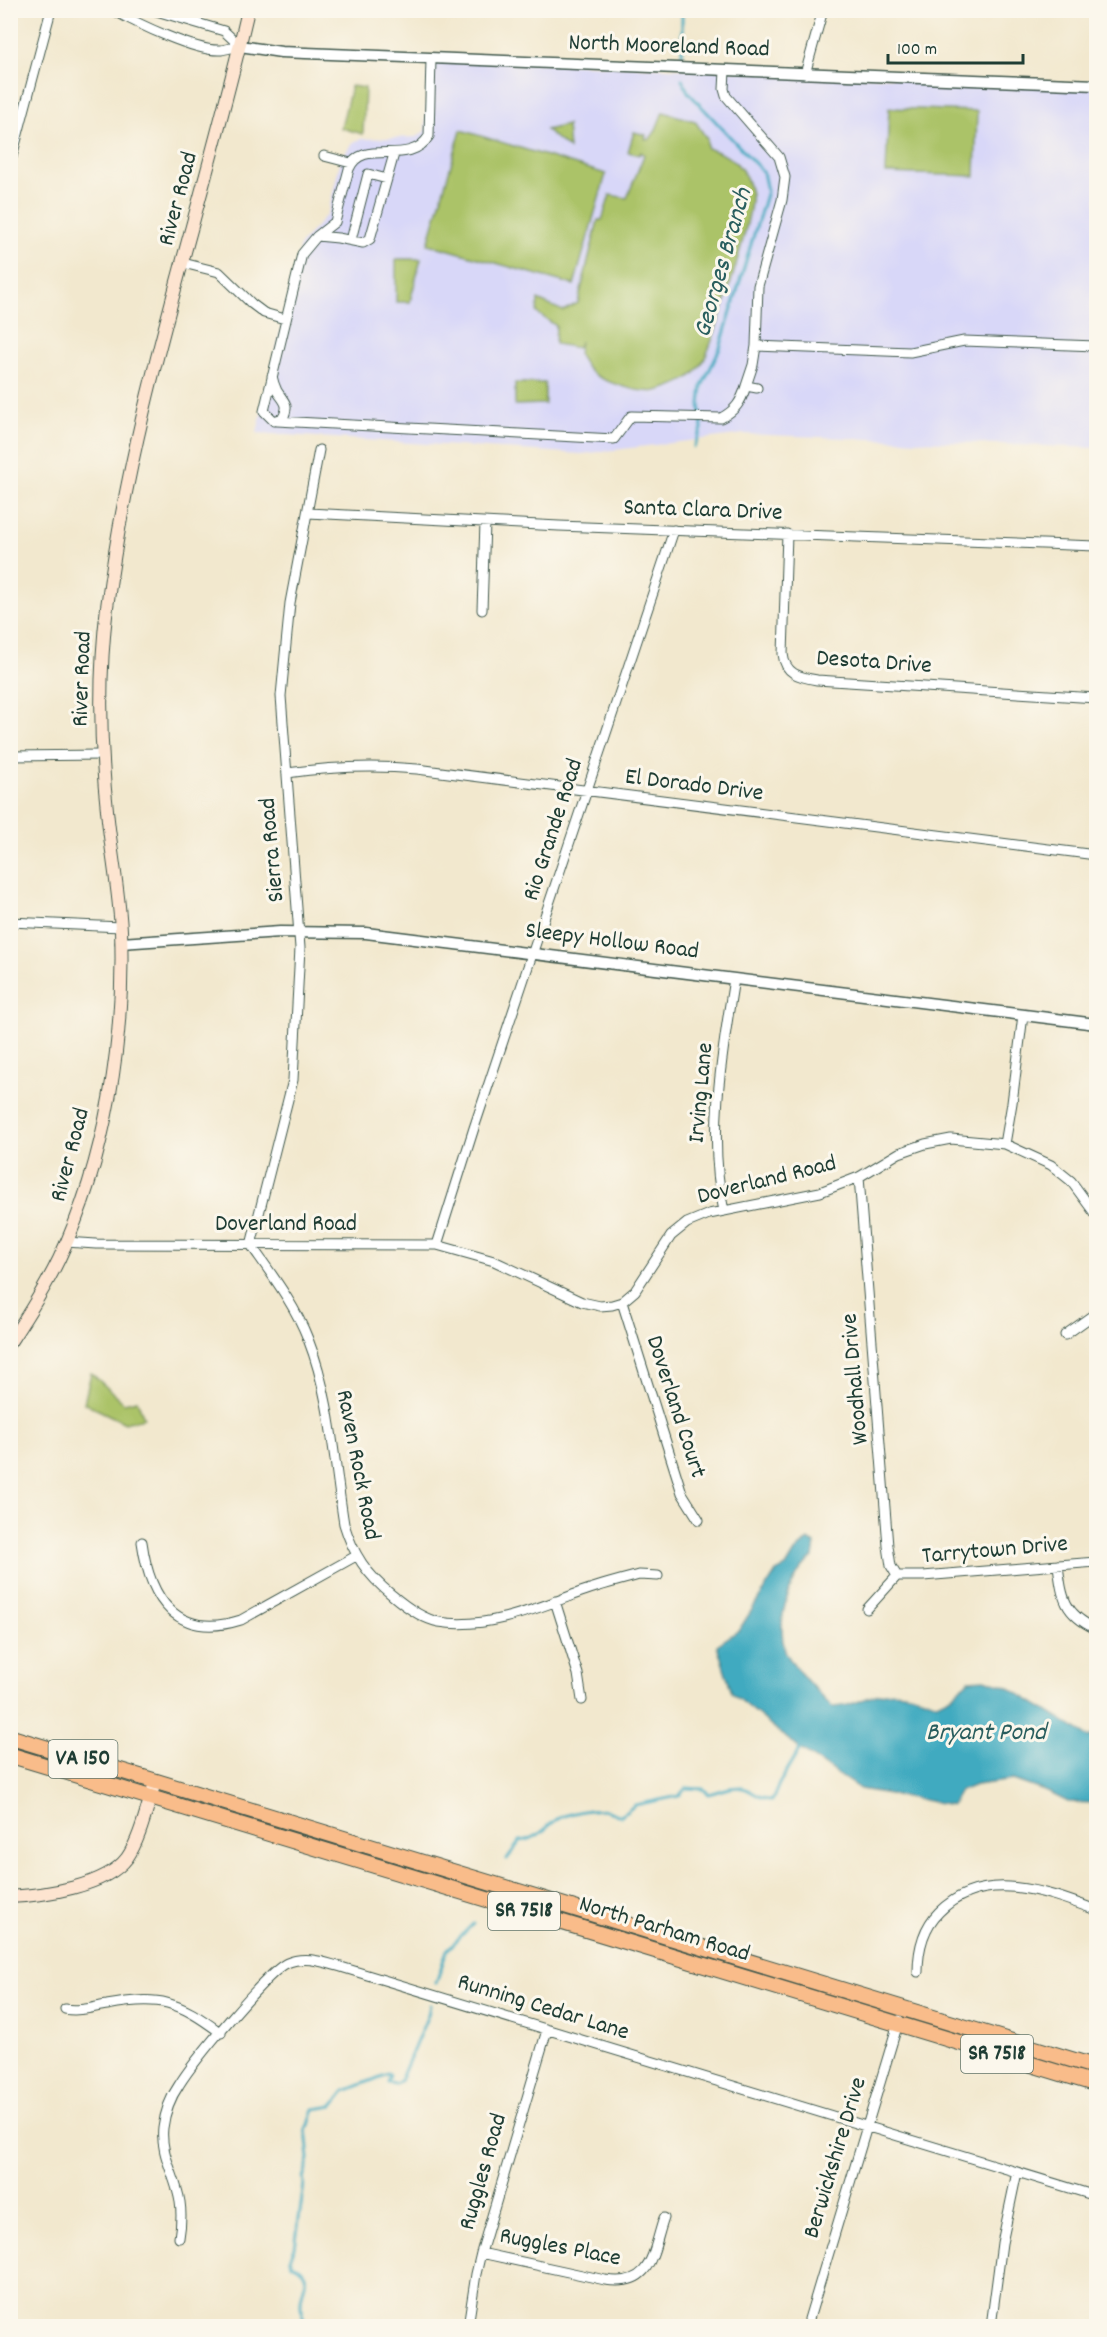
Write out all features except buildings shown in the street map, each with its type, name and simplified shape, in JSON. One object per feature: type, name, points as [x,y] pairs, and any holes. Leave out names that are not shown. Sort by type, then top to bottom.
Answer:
[{"type":"highway","name":"VA 150","points":[[10,1737],[156,1781]]},
{"type":"highway","name":"VA 150","points":[[10,1755],[150,1798]]},
{"type":"highway","name":"North Parham Road","points":[[156,1781],[1096,2067]]},
{"type":"highway","name":"North Parham Road","points":[[150,1798],[1096,2084]]},
{"type":"main road","name":"River Road","points":[[10,1342],[37,1299],[66,1242],[87,1185],[102,1128],[119,1019],[121,943],[102,755],[102,654],[113,564],[141,419],[230,90],[248,10]]},
{"type":"main road","points":[[10,1897],[66,1889],[98,1879],[112,1871],[132,1850],[156,1781]]},
{"type":"street","points":[[10,164],[51,10]]},
{"type":"street","points":[[113,10],[186,42],[219,50],[240,46]]},
{"type":"street","points":[[153,10],[224,31],[240,46]]},
{"type":"street","points":[[805,74],[823,10]]},
{"type":"street","name":"North Mooreland Road","points":[[240,46],[281,52],[1096,85]]},
{"type":"street","points":[[431,58],[429,136],[424,144],[394,154],[367,153],[351,163],[335,222],[317,236],[302,254],[264,411],[274,421],[614,439],[631,416],[721,418],[734,411],[758,366],[756,346],[758,286],[782,200],[785,177],[774,152],[726,96],[725,71]]},
{"type":"street","points":[[317,236],[363,243],[370,239],[394,154]]},
{"type":"street","points":[[324,156],[351,163]]},
{"type":"street","points":[[351,240],[368,174],[387,179]]},
{"type":"street","points":[[183,263],[219,272],[264,313],[285,319]]},
{"type":"street","points":[[756,346],[910,352],[964,341],[1096,346]]},
{"type":"street","points":[[272,376],[277,391],[287,403],[287,410],[283,418],[274,421]]},
{"type":"street","points":[[746,386],[757,388]]},
{"type":"street","name":"Sierra Road","points":[[251,1245],[292,1080],[297,1026],[299,932],[281,718],[282,671],[290,603],[319,450]]},
{"type":"street","name":"Santa Clara Drive","points":[[308,513],[674,531],[1096,546]]},
{"type":"street","points":[[482,610],[485,523]]},
{"type":"street","name":"Rio Grande Road","points":[[437,1245],[674,531]]},
{"type":"street","name":"Desota Drive","points":[[787,534],[783,654],[786,666],[795,675],[817,680],[1096,698]]},
{"type":"street","points":[[10,756],[102,755]]},
{"type":"street","name":"El Dorado Drive","points":[[287,773],[340,767],[386,766],[1096,855]]},
{"type":"street","points":[[10,922],[121,927]]},
{"type":"street","name":"Sleepy Hollow Road","points":[[121,943],[299,932],[366,933],[1096,1024]]},
{"type":"street","name":"Irving Lane","points":[[724,1211],[719,1190],[715,1138],[734,979]]},
{"type":"street","points":[[1005,1144],[1009,1130],[1023,1015]]},
{"type":"street","name":"Doverland Road","points":[[66,1242],[437,1245],[494,1261],[587,1304],[600,1306],[622,1302],[640,1285],[664,1246],[677,1230],[695,1219],[820,1192],[859,1177],[899,1153],[932,1142],[968,1139],[1005,1144],[1063,1173],[1096,1215]]},
{"type":"street","name":"Woodhall Drive","points":[[859,1177],[888,1546],[891,1566],[897,1576]]},
{"type":"street","name":"Raven Rock Road","points":[[251,1245],[297,1315],[314,1354],[326,1403],[344,1524],[356,1557],[372,1577],[400,1602],[438,1622],[478,1623],[639,1575],[658,1576]]},
{"type":"street","name":"Doverland Court","points":[[622,1302],[682,1493],[686,1503],[699,1520]]},
{"type":"street","points":[[1065,1335],[1096,1312]]},
{"type":"street","points":[[142,1542],[147,1574],[162,1600],[175,1613],[187,1620],[208,1626],[241,1620],[356,1557]]},
{"type":"street","name":"Tarrytown Drive","points":[[897,1576],[923,1576],[1096,1562]]},
{"type":"street","points":[[1058,1565],[1062,1595],[1069,1610],[1078,1619],[1096,1629]]},
{"type":"street","points":[[867,1609],[897,1576]]},
{"type":"street","points":[[555,1601],[578,1674],[582,1700]]},
{"type":"street","points":[[918,1972],[918,1958],[927,1928],[948,1903],[970,1891],[1005,1886],[1040,1892],[1096,1910]]},
{"type":"street","name":"Running Cedar Lane","points":[[179,2238],[182,2217],[180,2200],[164,2150],[165,2118],[171,2099],[179,2084],[220,2033],[276,1971],[289,1962],[309,1960],[341,1967],[1096,2196]]},
{"type":"street","points":[[64,2009],[79,2010],[145,2000],[166,2001],[193,2014],[220,2033]]},
{"type":"street","name":"Berwickshire Drive","points":[[809,2319],[903,2008]]},
{"type":"street","name":"Ruggles Road","points":[[468,2326],[481,2253],[547,2030]]},
{"type":"street","points":[[991,2326],[1002,2243],[1017,2172]]},
{"type":"street","name":"Ruggles Place","points":[[481,2253],[623,2282],[636,2278],[646,2269],[655,2250],[664,2218]]},
{"type":"shaded area","points":[[428,58],[1096,86],[1096,448],[744,434],[582,454],[257,433],[300,245],[328,213],[341,159],[352,143],[361,139],[416,137],[425,131]]},
{"type":"green space","points":[[351,86],[365,88],[363,134],[341,128]]},
{"type":"green space","points":[[889,108],[977,111],[975,176],[886,173]]},
{"type":"green space","points":[[663,112],[695,121],[707,139],[707,148],[724,155],[737,164],[749,185],[751,205],[733,276],[704,360],[692,376],[678,384],[656,391],[640,391],[620,386],[593,374],[578,354],[580,341],[578,348],[555,344],[556,326],[537,313],[538,300],[563,311],[578,303],[598,220],[602,220],[610,195],[627,198],[644,155],[641,152],[639,155],[628,152],[634,132],[646,135],[645,139],[649,140]]},
{"type":"green space","points":[[567,125],[569,149],[546,130]]},
{"type":"green space","points":[[461,130],[606,174],[574,285],[428,244]]},
{"type":"green space","points":[[396,259],[421,259],[410,302],[396,302]]},
{"type":"green space","points":[[515,383],[545,383],[545,404],[515,405]]},
{"type":"green space","points":[[91,1373],[124,1403],[137,1400],[144,1418],[125,1423],[84,1403]]},
{"type":"water","name":"Bryant Pond","points":[[808,1540],[815,1544],[813,1557],[797,1575],[791,1587],[784,1612],[783,1638],[785,1650],[792,1663],[832,1707],[848,1705],[889,1692],[913,1695],[937,1703],[953,1695],[969,1680],[985,1679],[1006,1686],[1089,1737],[1096,1734],[1096,1803],[1068,1802],[1013,1780],[976,1785],[960,1791],[952,1805],[860,1789],[800,1749],[732,1693],[717,1645],[739,1630],[776,1572],[786,1567],[795,1552]]},
{"type":"waterway","name":"Georges Branch","points":[[682,10],[682,60]]},
{"type":"waterway","name":"Georges Branch","points":[[682,79],[688,92],[763,172],[767,191],[720,348],[702,386],[700,404],[702,429],[694,447]]},
{"type":"waterway","points":[[507,1859],[520,1841],[535,1836],[565,1816],[598,1810],[621,1816],[635,1805],[679,1796],[686,1788],[703,1789],[709,1794],[737,1787],[772,1801],[779,1784],[801,1747]]},
{"type":"waterway","points":[[436,1983],[447,1950],[473,1924]]},
{"type":"waterway","points":[[305,2326],[301,2305],[306,2280],[303,2272],[292,2264],[290,2258],[295,2247],[303,2178],[309,2159],[306,2129],[314,2109],[333,2106],[345,2091],[388,2074],[390,2075],[388,2083],[396,2084],[400,2081],[428,2015],[430,2005]]}]
